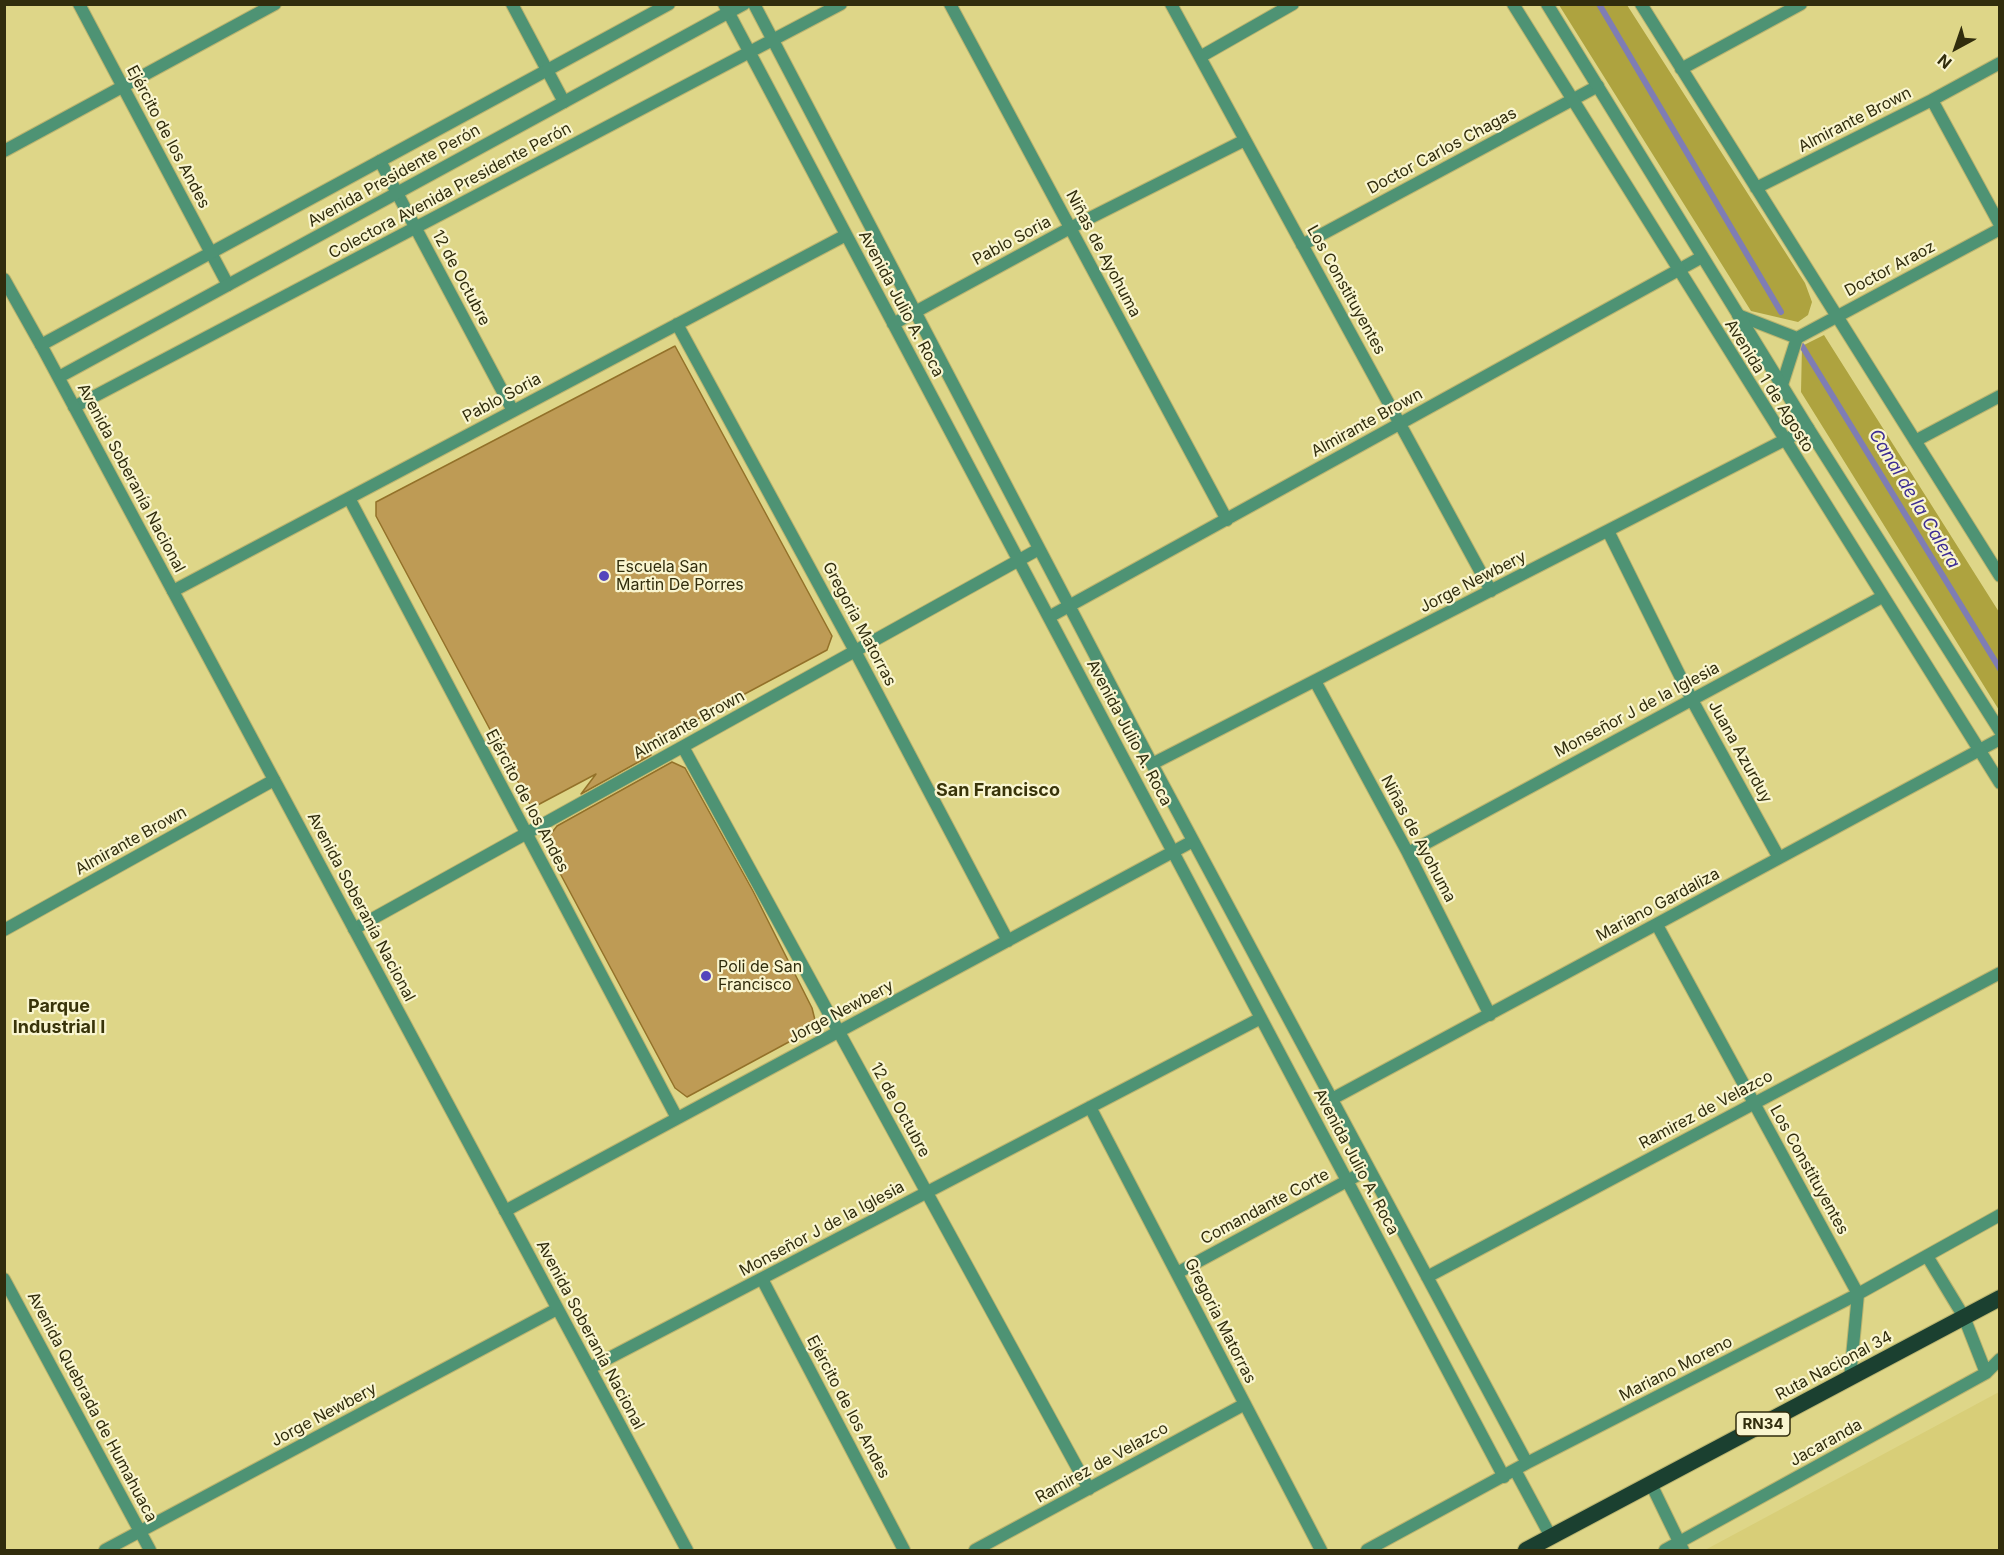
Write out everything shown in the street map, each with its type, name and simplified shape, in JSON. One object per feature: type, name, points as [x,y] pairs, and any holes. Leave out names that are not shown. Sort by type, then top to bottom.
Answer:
[{"type":"highway","name":"Ruta Nacional 34","points":[[1526,1551],[2000,1298]]},
{"type":"street","name":"Ejército de los Andes","points":[[79,4],[228,285]]},
{"type":"street","points":[[4,151],[275,4]]},
{"type":"street","points":[[512,4],[564,102]]},
{"type":"street","name":"Avenida Presidente Perón","points":[[41,345],[669,4]]},
{"type":"street","name":"Avenida Presidente Perón","points":[[58,377],[564,102],[726,9],[744,4]]},
{"type":"street","name":"Avenida Julio A. Roca","points":[[754,4],[1152,764],[1527,1463]]},
{"type":"street","name":"Colectora Avenida Presidente Perón","points":[[74,407],[841,4]]},
{"type":"street","name":"Niñas de Ayohuma","points":[[950,4],[1227,520]]},
{"type":"street","name":"Los Constituyentes","points":[[1172,4],[1491,591]]},
{"type":"street","points":[[1200,57],[1293,4]]},
{"type":"street","name":"Avenida 1 de Agosto","points":[[1513,4],[1784,441],[2000,783]]},
{"type":"street","name":"Avenida 1 de Agosto","points":[[1547,4],[1808,428],[2000,731]]},
{"type":"street","points":[[1641,4],[1998,571]]},
{"type":"street","points":[[1681,69],[1801,4]]},
{"type":"street","name":"Avenida Julio A. Roca","points":[[726,9],[1347,1181],[1510,1474],[1551,1537]]},
{"type":"street","name":"Almirante Brown","points":[[1756,188],[1932,100],[2000,63]]},
{"type":"street","name":"Doctor Carlos Chagas","points":[[1302,245],[1598,86]]},
{"type":"street","points":[[1932,100],[2000,227]]},
{"type":"street","name":"Pablo Soria","points":[[893,324],[1070,228],[1245,140]]},
{"type":"street","name":"12 de Octubre","points":[[380,161],[513,411]]},
{"type":"street","name":"Doctor Araoz","points":[[1797,338],[2000,227]]},
{"type":"street","name":"Pablo Soria","points":[[173,591],[846,235]]},
{"type":"street","name":"Almirante Brown","points":[[1048,617],[1702,257]]},
{"type":"street","name":"Avenida Soberanía Nacional","points":[[4,279],[687,1551]]},
{"type":"street","points":[[1738,315],[1797,338],[1782,385]]},
{"type":"street","name":"Gregoria Matorras","points":[[677,324],[855,651],[1008,941]]},
{"type":"street","points":[[1915,441],[2000,396]]},
{"type":"street","name":"Jorge Newbery","points":[[1152,764],[1808,428]]},
{"type":"street","name":"Ejército de los Andes","points":[[349,498],[677,1118]]},
{"type":"street","name":"Juana Azurduy","points":[[1608,531],[1692,700],[1779,858]]},
{"type":"street","name":"Almirante Brown","points":[[354,929],[1039,549]]},
{"type":"street","name":"Monseñor J de la Iglesia","points":[[1408,853],[1882,597]]},
{"type":"street","name":"Niñas de Ayohuma","points":[[1314,681],[1408,853],[1490,1015]]},
{"type":"street","name":"Mariano Gardaliza","points":[[1332,1099],[2000,739]]},
{"type":"street","name":"12 de Octubre","points":[[683,747],[1089,1489]]},
{"type":"street","name":"Almirante Brown","points":[[4,930],[274,780]]},
{"type":"street","name":"Jorge Newbery","points":[[505,1210],[1193,841]]},
{"type":"street","name":"Los Constituyentes","points":[[1657,925],[1858,1294]]},
{"type":"street","name":"Ramirez de Velazco","points":[[1427,1277],[2000,973]]},
{"type":"street","name":"Monseñor J de la Iglesia","points":[[590,1368],[1261,1018]]},
{"type":"street","name":"Gregoria Matorras","points":[[1090,1107],[1321,1551]]},
{"type":"street","name":"Comandante Corte","points":[[1177,1273],[1369,1169]]},
{"type":"street","name":"Mariano Moreno","points":[[1367,1551],[1527,1463],[1858,1294],[2000,1215]]},
{"type":"street","points":[[1927,1256],[1964,1317],[1986,1373]]},
{"type":"street","name":"Avenida Quebrada de Humahuaca","points":[[4,1279],[150,1551]]},
{"type":"street","name":"Ejército de los Andes","points":[[762,1279],[904,1551]]},
{"type":"street","points":[[1850,1378],[1858,1294]]},
{"type":"street","name":"Jorge Newbery","points":[[105,1551],[558,1309]]},
{"type":"street","name":"Jacaranda","points":[[1665,1551],[1681,1547],[1986,1373],[2000,1359]]},
{"type":"street","name":"Ramirez de Velazco","points":[[975,1551],[1245,1404]]},
{"type":"street","points":[[1651,1484],[1681,1547]]},
{"type":"shaded area","points":[[1559,5],[1627,5],[1805,283],[1812,302],[1808,315],[1798,322],[1751,311]]},
{"type":"shaded area","points":[[1824,335],[1999,612],[1999,710],[1801,392],[1802,346]]},
{"type":"shaded area","points":[[1999,1392],[1999,1550],[1705,1550]]},
{"type":"building","name":"Escuela San Martin De Porres","points":[[675,346],[832,636],[827,650],[638,751],[651,755],[581,794],[596,774],[532,808],[376,516],[376,502]]},
{"type":"building","name":"Poli de San Francisco","points":[[672,762],[685,768],[753,891],[812,1008],[815,1020],[811,1030],[687,1097],[675,1088],[547,849],[550,835],[557,826]]},
{"type":"waterway","name":"Canal de la Calera","points":[[1599,4],[1781,312]]},
{"type":"waterway","name":"Canal de la Calera","points":[[1802,346],[2000,669]]},
{"type":"place","name":"Escuela San Martin De Porres","points":[[604,576]]},
{"type":"place","name":"Poli de San Francisco","points":[[706,976]]},
{"type":"district","name":"San Francisco","points":[[998,791]]},
{"type":"district","name":"Parque Industrial I","points":[[59,1017]]}]
